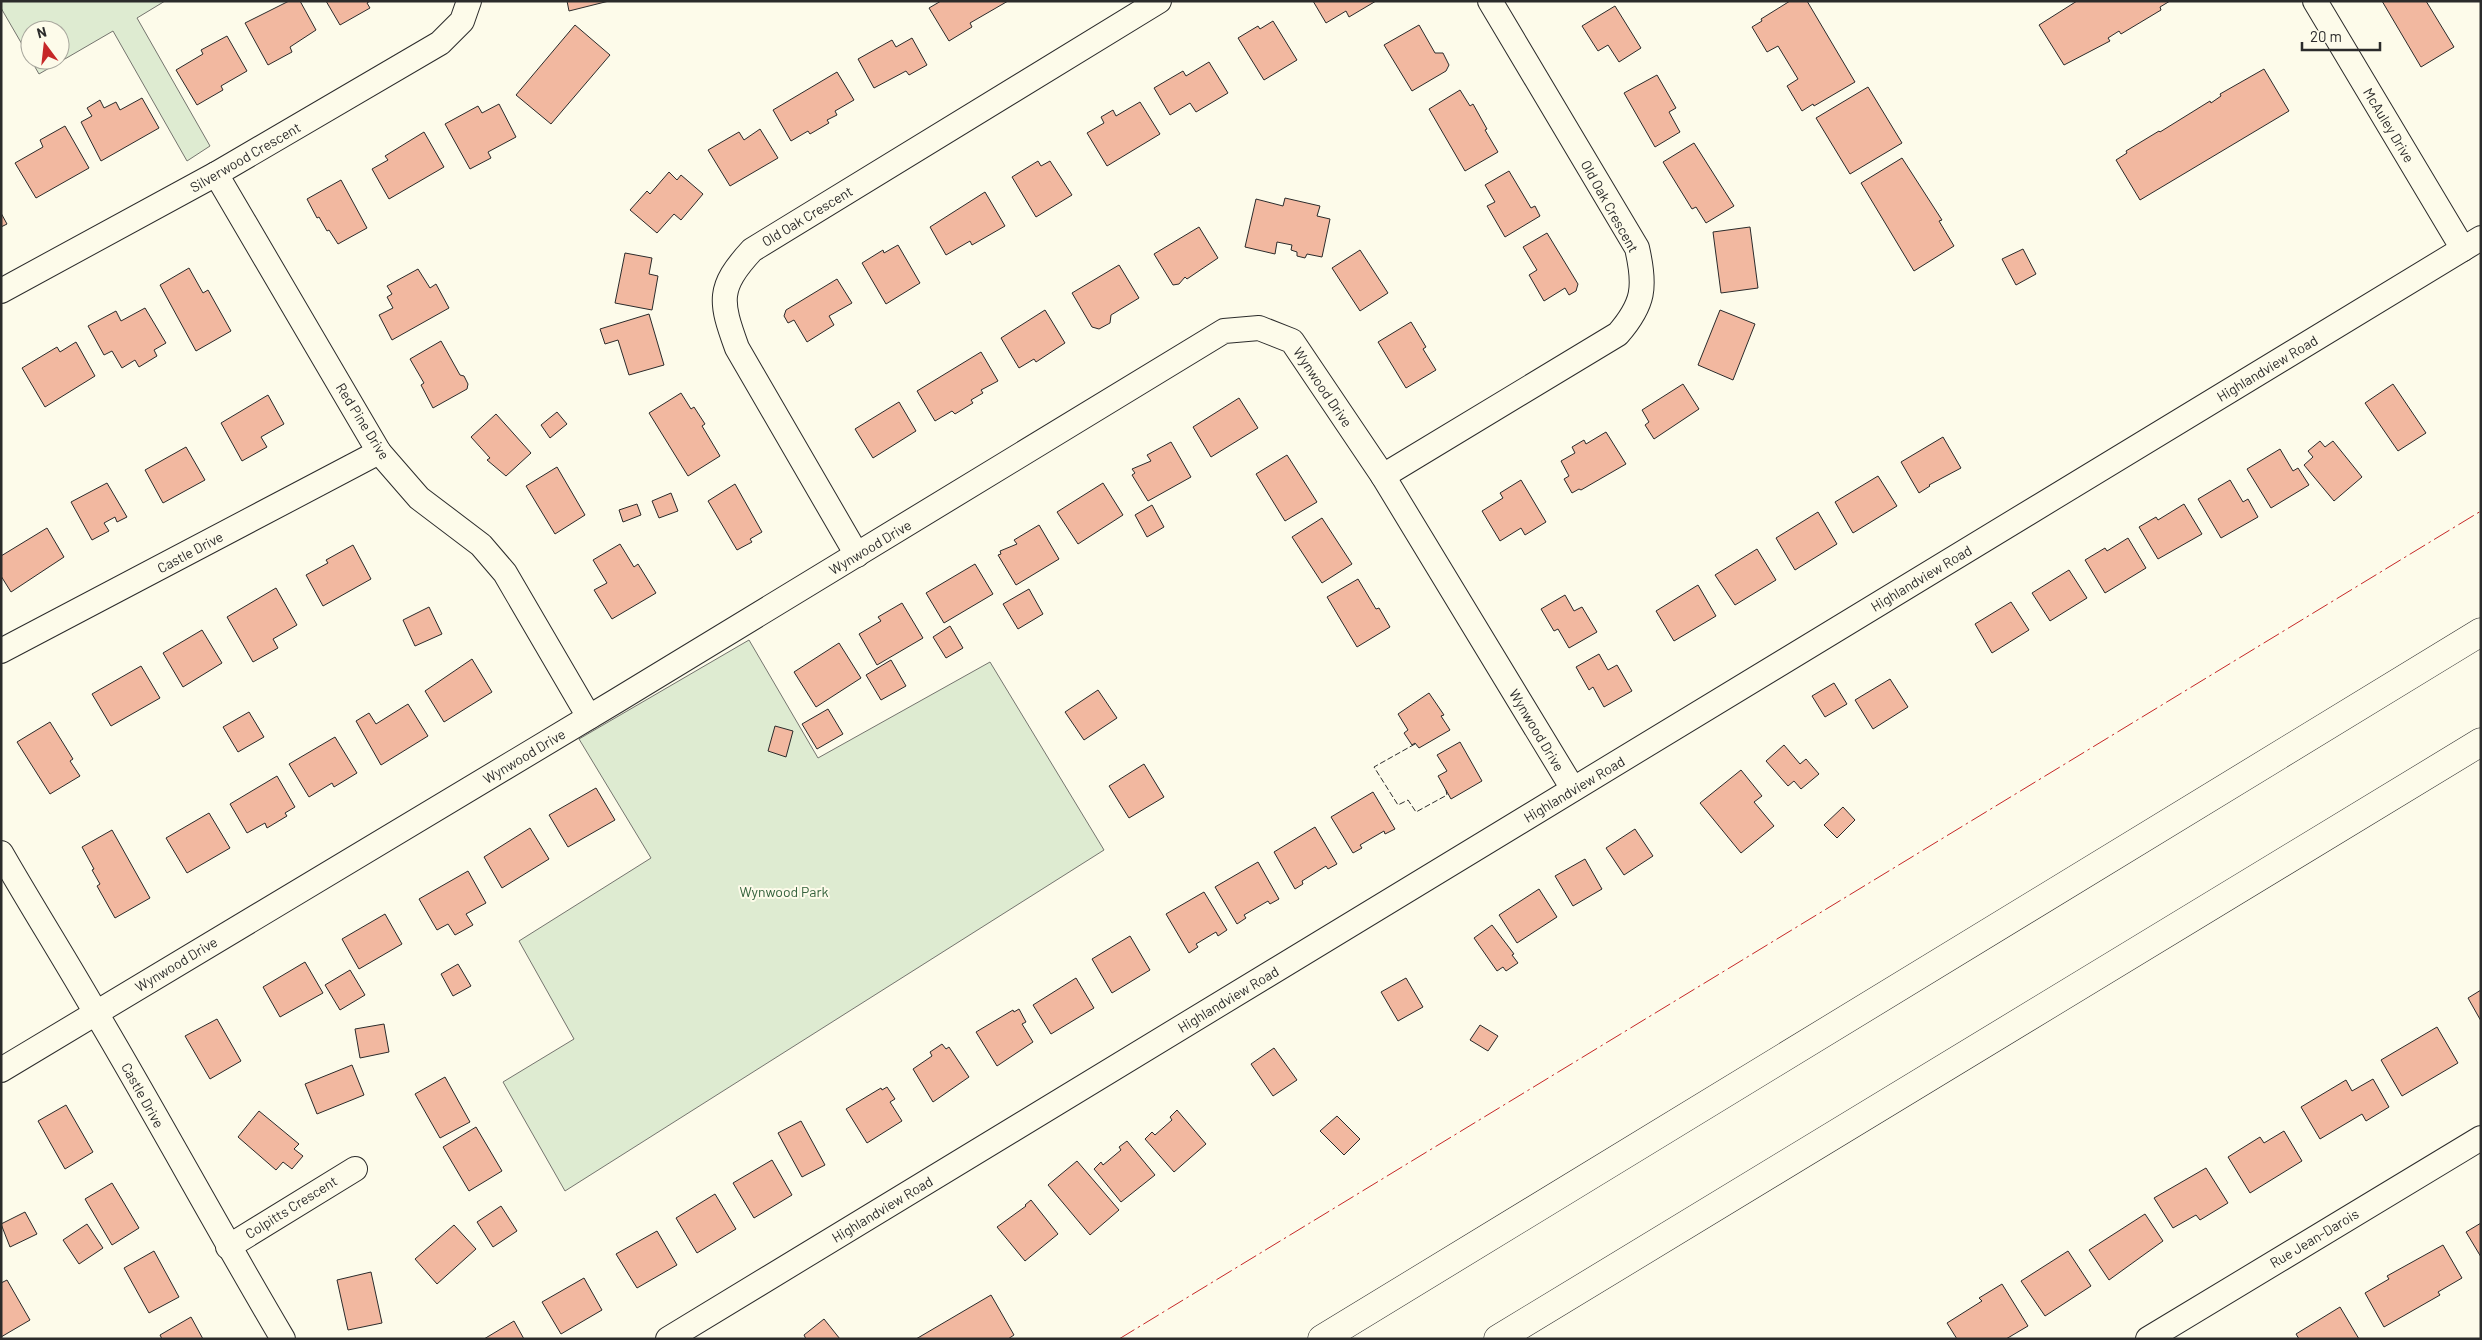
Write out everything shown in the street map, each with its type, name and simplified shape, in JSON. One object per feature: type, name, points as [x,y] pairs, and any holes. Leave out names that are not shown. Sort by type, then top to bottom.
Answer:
[{"type":"highway","points":[[1322,1339],[2481,632]]},
{"type":"highway","points":[[1498,1339],[2481,742]]},
{"type":"street","name":"Silverwood Crescent","points":[[1,291],[216,174],[440,43],[462,21],[469,1]]},
{"type":"street","name":"Old Oak Crescent","points":[[857,555],[737,348],[726,319],[724,294],[732,272],[752,250],[1159,1]]},
{"type":"street","name":"Old Oak Crescent","points":[[1383,476],[1618,334],[1635,314],[1641,293],[1643,274],[1637,248],[1490,1]]},
{"type":"street","name":"McAuley Drive","points":[[2315,1],[2472,243]]},
{"type":"street","name":"Red Pine Drive","points":[[216,174],[379,452],[419,498],[481,545],[505,573],[589,717]]},
{"type":"street","name":"Highlandview Road","points":[[668,1339],[2472,243]]},
{"type":"street","name":"Wynwood Drive","points":[[1,1070],[589,717],[1224,331],[1259,328],[1292,341],[1383,476],[1573,789]]},
{"type":"street","name":"Castle Drive","points":[[1,651],[379,452]]},
{"type":"street","name":"Castle Drive","points":[[1,853],[51,941],[96,1012],[228,1247],[283,1339]]},
{"type":"street","name":"Rue Jean-Darois","points":[[2148,1339],[2481,1138]]},
{"type":"street","name":"Colpitts Crescent","points":[[228,1247],[355,1169]]},
{"type":"green space","points":[[1,1],[165,1],[137,18],[210,146],[187,161],[113,31],[70,56],[70,20],[20,20],[20,41],[1,8]]},
{"type":"green space","points":[[37,70],[46,70],[39,74]]},
{"type":"green space","name":"Wynwood Park","points":[[749,640],[818,758],[990,662],[1104,850],[565,1191],[503,1082],[574,1039],[519,941],[651,858],[579,739]]},
{"type":"building","points":[[289,1],[300,1],[316,30],[290,47],[292,52],[268,65],[245,23]]},
{"type":"building","points":[[326,1],[370,1],[367,3],[370,8],[340,25]]},
{"type":"building","points":[[567,1],[609,1],[569,11]]},
{"type":"building","points":[[941,1],[1008,1],[970,23],[972,27],[949,41],[929,8]]},
{"type":"building","points":[[1313,1],[1376,1],[1349,17],[1346,11],[1326,23]]},
{"type":"building","points":[[1790,1],[1807,1],[1855,82],[1802,111],[1787,86],[1798,79],[1778,46],[1767,52],[1752,27],[1762,21],[1761,19]]},
{"type":"building","points":[[2077,1],[2170,1],[2160,7],[2161,10],[2121,34],[2119,31],[2108,38],[2110,41],[2064,65],[2039,25]]},
{"type":"building","points":[[2382,1],[2426,1],[2454,47],[2421,67]]},
{"type":"building","points":[[1615,6],[1641,48],[1619,62],[1608,45],[1598,51],[1582,26]]},
{"type":"building","points":[[1273,21],[1297,60],[1264,80],[1238,38],[1258,26],[1260,29]]},
{"type":"building","points":[[575,25],[610,55],[551,124],[516,95]]},
{"type":"building","points":[[1419,25],[1435,53],[1443,53],[1449,65],[1446,71],[1412,91],[1384,45]]},
{"type":"building","points":[[227,36],[247,71],[221,86],[223,90],[197,105],[176,70],[203,54],[201,50]]},
{"type":"building","points":[[912,38],[927,65],[909,75],[906,71],[874,88],[858,59],[892,40],[896,47]]},
{"type":"building","points":[[1209,62],[1228,93],[1196,112],[1190,103],[1170,115],[1154,88],[1183,71],[1186,76]]},
{"type":"building","points":[[2264,69],[2289,111],[2140,200],[2116,160],[2127,153],[2126,151],[2210,101],[2211,103],[2221,96],[2220,94]]},
{"type":"building","points":[[837,72],[854,100],[835,111],[837,115],[827,120],[829,123],[810,134],[808,131],[791,141],[773,110]]},
{"type":"building","points":[[1657,75],[1676,108],[1669,112],[1680,132],[1655,147],[1624,93]]},
{"type":"building","points":[[1868,87],[1902,143],[1850,174],[1816,118]]},
{"type":"building","points":[[1460,90],[1470,106],[1473,104],[1498,152],[1465,171],[1429,109]]},
{"type":"building","points":[[142,98],[159,128],[101,161],[81,122],[92,116],[87,108],[100,100],[104,108],[116,102],[120,110]]},
{"type":"building","points":[[1140,102],[1160,134],[1107,166],[1087,133],[1104,123],[1101,117],[1113,110],[1116,116]]},
{"type":"building","points":[[499,104],[516,137],[488,152],[491,158],[470,169],[445,124],[478,106],[482,113]]},
{"type":"building","points":[[65,126],[89,168],[36,198],[15,163],[43,147],[40,140]]},
{"type":"building","points":[[760,129],[778,158],[730,186],[708,150],[739,132],[744,140]]},
{"type":"building","points":[[424,132],[444,167],[389,199],[372,169],[388,160],[385,156]]},
{"type":"building","points":[[1694,143],[1734,206],[1706,223],[1696,207],[1692,209],[1663,162]]},
{"type":"building","points":[[1902,158],[1942,220],[1939,221],[1954,246],[1914,271],[1861,183]]},
{"type":"building","points":[[1038,161],[1041,166],[1050,161],[1072,195],[1036,217],[1012,177]]},
{"type":"building","points":[[1509,171],[1531,208],[1535,206],[1540,216],[1505,237],[1487,206],[1495,202],[1485,185]]},
{"type":"building","points":[[669,172],[677,180],[681,175],[703,194],[681,220],[674,214],[657,233],[630,210],[647,191],[650,194]]},
{"type":"building","points":[[341,180],[367,228],[338,244],[329,230],[327,231],[319,217],[317,218],[307,199]]},
{"type":"building","points":[[985,192],[1005,226],[972,245],[970,241],[946,255],[930,227]]},
{"type":"building","points":[[1285,198],[1320,206],[1317,216],[1330,219],[1322,257],[1307,254],[1305,258],[1297,256],[1297,252],[1291,250],[1292,245],[1277,242],[1275,254],[1245,247],[1256,199],[1283,206]]},
{"type":"building","points":[[1,213],[7,224],[1,227]]},
{"type":"building","points":[[1199,227],[1218,258],[1187,279],[1185,277],[1179,284],[1173,285],[1154,254]]},
{"type":"building","points":[[1750,227],[1758,288],[1721,293],[1713,232]]},
{"type":"building","points":[[1547,233],[1578,284],[1576,291],[1569,295],[1565,288],[1544,301],[1529,275],[1537,270],[1523,247]]},
{"type":"building","points":[[898,245],[920,283],[886,304],[862,263],[883,250],[884,253]]},
{"type":"building","points":[[2023,249],[2036,274],[2016,285],[2002,259]]},
{"type":"building","points":[[1360,250],[1388,293],[1360,311],[1332,268]]},
{"type":"building","points":[[625,253],[652,258],[649,274],[658,276],[652,310],[615,303]]},
{"type":"building","points":[[1119,265],[1139,298],[1111,315],[1110,323],[1099,329],[1092,327],[1072,293]]},
{"type":"building","points":[[189,268],[203,293],[208,290],[231,331],[196,351],[160,285]]},
{"type":"building","points":[[418,269],[430,288],[436,284],[449,308],[392,340],[379,315],[393,308],[387,297],[392,294],[387,286]]},
{"type":"building","points":[[837,279],[852,303],[829,316],[834,325],[807,342],[794,320],[788,323],[784,316],[786,310]]},
{"type":"building","points":[[145,308],[166,343],[154,350],[157,356],[139,367],[135,360],[122,368],[112,351],[104,355],[88,326],[116,311],[121,321]]},
{"type":"building","points":[[1045,310],[1065,343],[1036,362],[1034,359],[1019,368],[1001,338]]},
{"type":"building","points":[[1720,310],[1755,324],[1733,380],[1698,365]]},
{"type":"building","points":[[649,314],[664,365],[629,375],[618,340],[605,344],[600,329]]},
{"type":"building","points":[[1411,322],[1426,347],[1423,349],[1436,370],[1406,388],[1378,342]]},
{"type":"building","points":[[441,341],[460,375],[464,376],[468,384],[467,389],[433,408],[421,385],[424,383],[410,359]]},
{"type":"building","points":[[76,342],[95,376],[45,407],[22,368],[57,347],[60,352]]},
{"type":"building","points":[[981,352],[998,381],[981,390],[983,393],[971,400],[973,403],[955,414],[952,411],[935,421],[917,391]]},
{"type":"building","points":[[1683,384],[1699,409],[1654,439],[1645,425],[1649,422],[1642,410]]},
{"type":"building","points":[[2393,384],[2426,433],[2398,451],[2365,403]]},
{"type":"building","points":[[681,393],[691,409],[694,407],[705,424],[702,426],[720,456],[688,476],[649,413]]},
{"type":"building","points":[[268,395],[284,424],[261,437],[267,447],[242,461],[221,423]]},
{"type":"building","points":[[1239,398],[1258,428],[1211,457],[1193,427]]},
{"type":"building","points":[[899,402],[916,431],[873,458],[855,429]]},
{"type":"building","points":[[557,412],[567,424],[550,438],[541,425]]},
{"type":"building","points":[[496,414],[531,453],[506,476],[487,460],[490,458],[471,437]]},
{"type":"building","points":[[1606,432],[1626,464],[1581,490],[1579,489],[1572,493],[1564,479],[1569,476],[1561,461],[1575,453],[1572,447],[1584,440],[1586,444]]},
{"type":"building","points":[[1943,437],[1961,468],[1929,485],[1919,493],[1901,462]]},
{"type":"building","points":[[2320,441],[2325,447],[2333,441],[2362,477],[2334,501],[2304,465],[2313,457],[2308,451]]},
{"type":"building","points":[[1171,442],[1191,477],[1148,501],[1132,475],[1135,473],[1132,469],[1151,461],[1147,455]]},
{"type":"building","points":[[186,447],[205,480],[163,503],[145,470]]},
{"type":"building","points":[[2280,449],[2293,471],[2298,468],[2309,485],[2271,508],[2247,469]]},
{"type":"building","points":[[1287,455],[1317,502],[1285,521],[1256,474]]},
{"type":"building","points":[[557,467],[585,515],[555,534],[526,486]]},
{"type":"building","points":[[1878,476],[1897,506],[1853,533],[1835,502]]},
{"type":"building","points":[[1521,480],[1546,522],[1525,535],[1521,528],[1500,541],[1482,511],[1503,498],[1500,493]]},
{"type":"building","points":[[2230,480],[2243,502],[2248,499],[2258,517],[2221,538],[2198,499]]},
{"type":"building","points":[[107,483],[127,517],[117,522],[115,517],[104,523],[109,531],[92,540],[71,502]]},
{"type":"building","points":[[1103,483],[1123,515],[1078,544],[1057,512]]},
{"type":"building","points":[[735,484],[762,532],[750,539],[752,542],[737,550],[708,501]]},
{"type":"building","points":[[671,493],[678,511],[659,518],[652,501]]},
{"type":"building","points":[[637,504],[641,515],[623,522],[619,510]]},
{"type":"building","points":[[2184,504],[2202,534],[2158,559],[2139,527],[2156,517],[2158,520]]},
{"type":"building","points":[[1152,505],[1164,527],[1147,537],[1135,515]]},
{"type":"building","points":[[1818,512],[1837,544],[1795,570],[1776,538]]},
{"type":"building","points":[[1322,518],[1352,564],[1322,583],[1292,537]]},
{"type":"building","points":[[1039,525],[1059,559],[1016,585],[998,555],[1001,554],[1000,551],[1017,544],[1014,540]]},
{"type":"building","points":[[47,528],[64,557],[11,592],[1,576],[1,556]]},
{"type":"building","points":[[2128,538],[2146,568],[2105,593],[2085,560],[2105,548],[2107,551]]},
{"type":"building","points":[[620,544],[634,567],[638,564],[656,593],[612,619],[594,590],[607,583],[593,560]]},
{"type":"building","points":[[353,545],[371,579],[323,606],[306,575],[328,563],[326,560]]},
{"type":"building","points":[[1757,549],[1776,580],[1735,605],[1715,575]]},
{"type":"building","points":[[975,564],[993,594],[944,623],[926,593]]},
{"type":"building","points":[[2069,570],[2087,598],[2050,621],[2032,593]]},
{"type":"building","points":[[1358,579],[1376,609],[1379,608],[1390,627],[1357,647],[1327,597]]},
{"type":"building","points":[[1698,585],[1716,616],[1674,641],[1656,611]]},
{"type":"building","points":[[276,588],[297,625],[273,639],[278,648],[253,662],[227,617]]},
{"type":"building","points":[[1029,589],[1043,614],[1018,629],[1003,604]]},
{"type":"building","points":[[1565,595],[1574,611],[1582,607],[1597,632],[1569,648],[1558,629],[1554,631],[1541,609]]},
{"type":"building","points":[[2011,602],[2029,630],[1992,653],[1975,624]]},
{"type":"building","points":[[902,603],[923,638],[877,665],[859,634],[881,621],[878,617]]},
{"type":"building","points":[[429,607],[442,634],[415,646],[403,620]]},
{"type":"building","points":[[950,626],[963,648],[946,658],[933,637]]},
{"type":"building","points":[[202,630],[222,663],[183,687],[163,653]]},
{"type":"building","points":[[839,643],[861,678],[816,707],[794,672]]},
{"type":"building","points":[[1599,654],[1608,670],[1617,665],[1632,691],[1604,707],[1593,687],[1589,690],[1576,667]]},
{"type":"building","points":[[472,659],[492,692],[444,722],[425,691]]},
{"type":"building","points":[[891,660],[906,686],[881,700],[866,675]]},
{"type":"building","points":[[141,666],[160,698],[111,726],[92,694]]},
{"type":"building","points":[[1890,679],[1908,707],[1873,729],[1855,700]]},
{"type":"building","points":[[1834,683],[1847,704],[1825,717],[1812,696]]},
{"type":"building","points":[[1098,690],[1117,718],[1084,740],[1065,712]]},
{"type":"building","points":[[1429,693],[1444,715],[1441,716],[1450,730],[1419,748],[1415,743],[1412,745],[1404,733],[1408,730],[1398,714]]},
{"type":"building","points":[[408,704],[428,736],[381,765],[356,721],[369,713],[376,724]]},
{"type":"building","points":[[828,709],[843,734],[817,749],[802,724]]},
{"type":"building","points":[[249,712],[264,737],[238,752],[223,727]]},
{"type":"building","points":[[50,722],[73,759],[70,761],[80,776],[50,794],[17,742]]},
{"type":"building","points":[[775,726],[793,731],[786,757],[768,751]]},
{"type":"building","points":[[335,737],[357,773],[334,787],[332,783],[309,797],[289,764]]},
{"type":"building","points":[[1460,742],[1482,781],[1451,799],[1438,776],[1447,771],[1437,755]]},
{"type":"building","points":[[1784,745],[1800,764],[1806,759],[1819,774],[1801,789],[1794,781],[1788,786],[1766,761]]},
{"type":"building","points":[[1144,764],[1164,797],[1129,818],[1109,786]]},
{"type":"building","points":[[1741,770],[1762,796],[1754,802],[1774,826],[1741,853],[1700,803]]},
{"type":"building","points":[[277,776],[295,807],[285,813],[287,816],[267,828],[265,823],[247,833],[230,804]]},
{"type":"building","points":[[596,788],[615,820],[568,847],[549,815]]},
{"type":"building","points":[[1373,792],[1395,829],[1385,834],[1384,831],[1360,845],[1362,848],[1353,853],[1331,817]]},
{"type":"building","points":[[1843,807],[1855,820],[1837,838],[1824,825]]},
{"type":"building","points":[[209,813],[230,848],[187,873],[166,838]]},
{"type":"building","points":[[1315,827],[1337,864],[1328,869],[1326,866],[1302,881],[1303,884],[1295,889],[1274,852]]},
{"type":"building","points":[[530,828],[549,859],[502,888],[484,857]]},
{"type":"building","points":[[1635,829],[1653,856],[1624,875],[1606,848]]},
{"type":"building","points":[[112,830],[150,898],[115,918],[97,886],[100,884],[82,847]]},
{"type":"building","points":[[1585,859],[1602,889],[1573,906],[1555,876]]},
{"type":"building","points":[[1258,862],[1279,899],[1270,904],[1268,901],[1244,915],[1246,918],[1237,924],[1215,887]]},
{"type":"building","points":[[468,871],[486,903],[466,914],[473,925],[455,935],[448,924],[437,930],[419,899]]},
{"type":"building","points":[[1539,889],[1557,917],[1517,943],[1499,915]]},
{"type":"building","points":[[1204,892],[1227,930],[1218,936],[1216,932],[1196,944],[1198,947],[1189,953],[1166,914]]},
{"type":"building","points":[[385,914],[402,944],[359,969],[342,939]]},
{"type":"building","points":[[1492,925],[1514,954],[1512,955],[1518,963],[1506,971],[1503,967],[1497,971],[1474,938]]},
{"type":"building","points":[[1130,936],[1150,970],[1112,993],[1092,959]]},
{"type":"building","points":[[305,962],[323,993],[280,1017],[263,987]]},
{"type":"building","points":[[458,964],[471,986],[453,996],[441,974]]},
{"type":"building","points":[[350,970],[365,995],[340,1010],[325,985]]},
{"type":"building","points":[[1076,978],[1094,1008],[1051,1034],[1033,1005]]},
{"type":"building","points":[[1406,978],[1423,1007],[1398,1021],[1381,992]]},
{"type":"building","points":[[2481,990],[2481,1021],[2468,998]]},
{"type":"building","points":[[1019,1009],[1026,1022],[1022,1024],[1033,1042],[997,1066],[976,1032],[1013,1010],[1014,1012]]},
{"type":"building","points":[[217,1019],[241,1061],[210,1079],[185,1036]]},
{"type":"building","points":[[384,1024],[389,1052],[360,1058],[355,1029]]},
{"type":"building","points":[[1480,1025],[1498,1036],[1488,1051],[1470,1040]]},
{"type":"building","points":[[2437,1027],[2458,1063],[2402,1096],[2381,1060]]},
{"type":"building","points":[[942,1044],[946,1049],[949,1047],[969,1077],[933,1102],[913,1069],[932,1056],[930,1052]]},
{"type":"building","points":[[1274,1048],[1297,1080],[1273,1096],[1251,1064]]},
{"type":"building","points":[[352,1065],[364,1095],[317,1114],[305,1084]]},
{"type":"building","points":[[445,1077],[470,1122],[440,1138],[415,1094]]},
{"type":"building","points":[[2373,1079],[2389,1107],[2366,1121],[2362,1114],[2320,1139],[2301,1107],[2346,1080],[2352,1091]]},
{"type":"building","points":[[887,1087],[895,1099],[890,1102],[902,1121],[867,1143],[846,1109],[881,1088],[882,1090]]},
{"type":"building","points":[[66,1105],[93,1152],[65,1169],[38,1121]]},
{"type":"building","points":[[1177,1110],[1206,1144],[1174,1172],[1145,1139],[1152,1132],[1155,1135],[1172,1120],[1170,1117]]},
{"type":"building","points":[[259,1111],[299,1144],[294,1149],[303,1156],[292,1169],[283,1162],[276,1170],[238,1137]]},
{"type":"building","points":[[1337,1116],[1360,1139],[1344,1155],[1320,1131]]},
{"type":"building","points":[[801,1121],[825,1165],[802,1177],[778,1133]]},
{"type":"building","points":[[476,1127],[502,1171],[469,1191],[443,1147]]},
{"type":"building","points":[[2284,1131],[2302,1161],[2250,1193],[2228,1157],[2260,1137],[2264,1143]]},
{"type":"building","points":[[1127,1141],[1155,1175],[1121,1202],[1094,1169],[1101,1162],[1103,1165],[1121,1150],[1119,1147]]},
{"type":"building","points":[[772,1160],[792,1195],[754,1218],[733,1183]]},
{"type":"building","points":[[1077,1161],[1119,1210],[1090,1235],[1048,1185]]},
{"type":"building","points":[[2206,1168],[2228,1203],[2200,1220],[2196,1215],[2173,1228],[2154,1198]]},
{"type":"building","points":[[112,1183],[139,1228],[112,1245],[85,1199]]},
{"type":"building","points":[[715,1194],[736,1229],[697,1253],[676,1218]]},
{"type":"building","points":[[1031,1200],[1058,1234],[1025,1261],[997,1227],[1026,1206]]},
{"type":"building","points":[[501,1206],[517,1231],[493,1247],[477,1222]]},
{"type":"building","points":[[25,1212],[37,1234],[10,1247],[1,1224]]},
{"type":"building","points":[[2145,1214],[2163,1241],[2109,1280],[2089,1250]]},
{"type":"building","points":[[2481,1223],[2481,1257],[2466,1232]]},
{"type":"building","points":[[87,1224],[103,1248],[79,1264],[63,1240]]},
{"type":"building","points":[[454,1225],[476,1249],[437,1284],[415,1259]]},
{"type":"building","points":[[657,1231],[677,1265],[637,1288],[616,1254]]},
{"type":"building","points":[[2443,1245],[2462,1278],[2438,1292],[2440,1295],[2384,1327],[2365,1293],[2389,1279],[2387,1276]]},
{"type":"building","points":[[154,1251],[179,1297],[149,1313],[124,1268]]},
{"type":"building","points":[[2068,1251],[2091,1286],[2045,1316],[2021,1281]]},
{"type":"building","points":[[371,1272],[382,1323],[348,1330],[337,1280]]},
{"type":"building","points":[[584,1278],[602,1310],[561,1334],[542,1302]]},
{"type":"building","points":[[7,1280],[30,1320],[1,1337],[1,1283]]},
{"type":"building","points":[[2002,1284],[2028,1326],[2006,1339],[1957,1339],[1947,1323],[1982,1301],[1979,1298]]},
{"type":"building","points":[[991,1295],[1014,1335],[1008,1339],[916,1339]]},
{"type":"building","points":[[2340,1307],[2359,1339],[2299,1339],[2296,1334]]},
{"type":"building","points":[[191,1317],[203,1339],[162,1339],[160,1335]]},
{"type":"building","points":[[824,1319],[840,1339],[806,1339],[804,1335]]},
{"type":"building","points":[[514,1321],[524,1339],[484,1339]]},
{"type":"fence","points":[[1415,744],[1374,767],[1398,805],[1408,800],[1416,812],[1447,795],[1446,790]]},
{"type":"power","points":[[1119,1339],[2481,511]]}]
